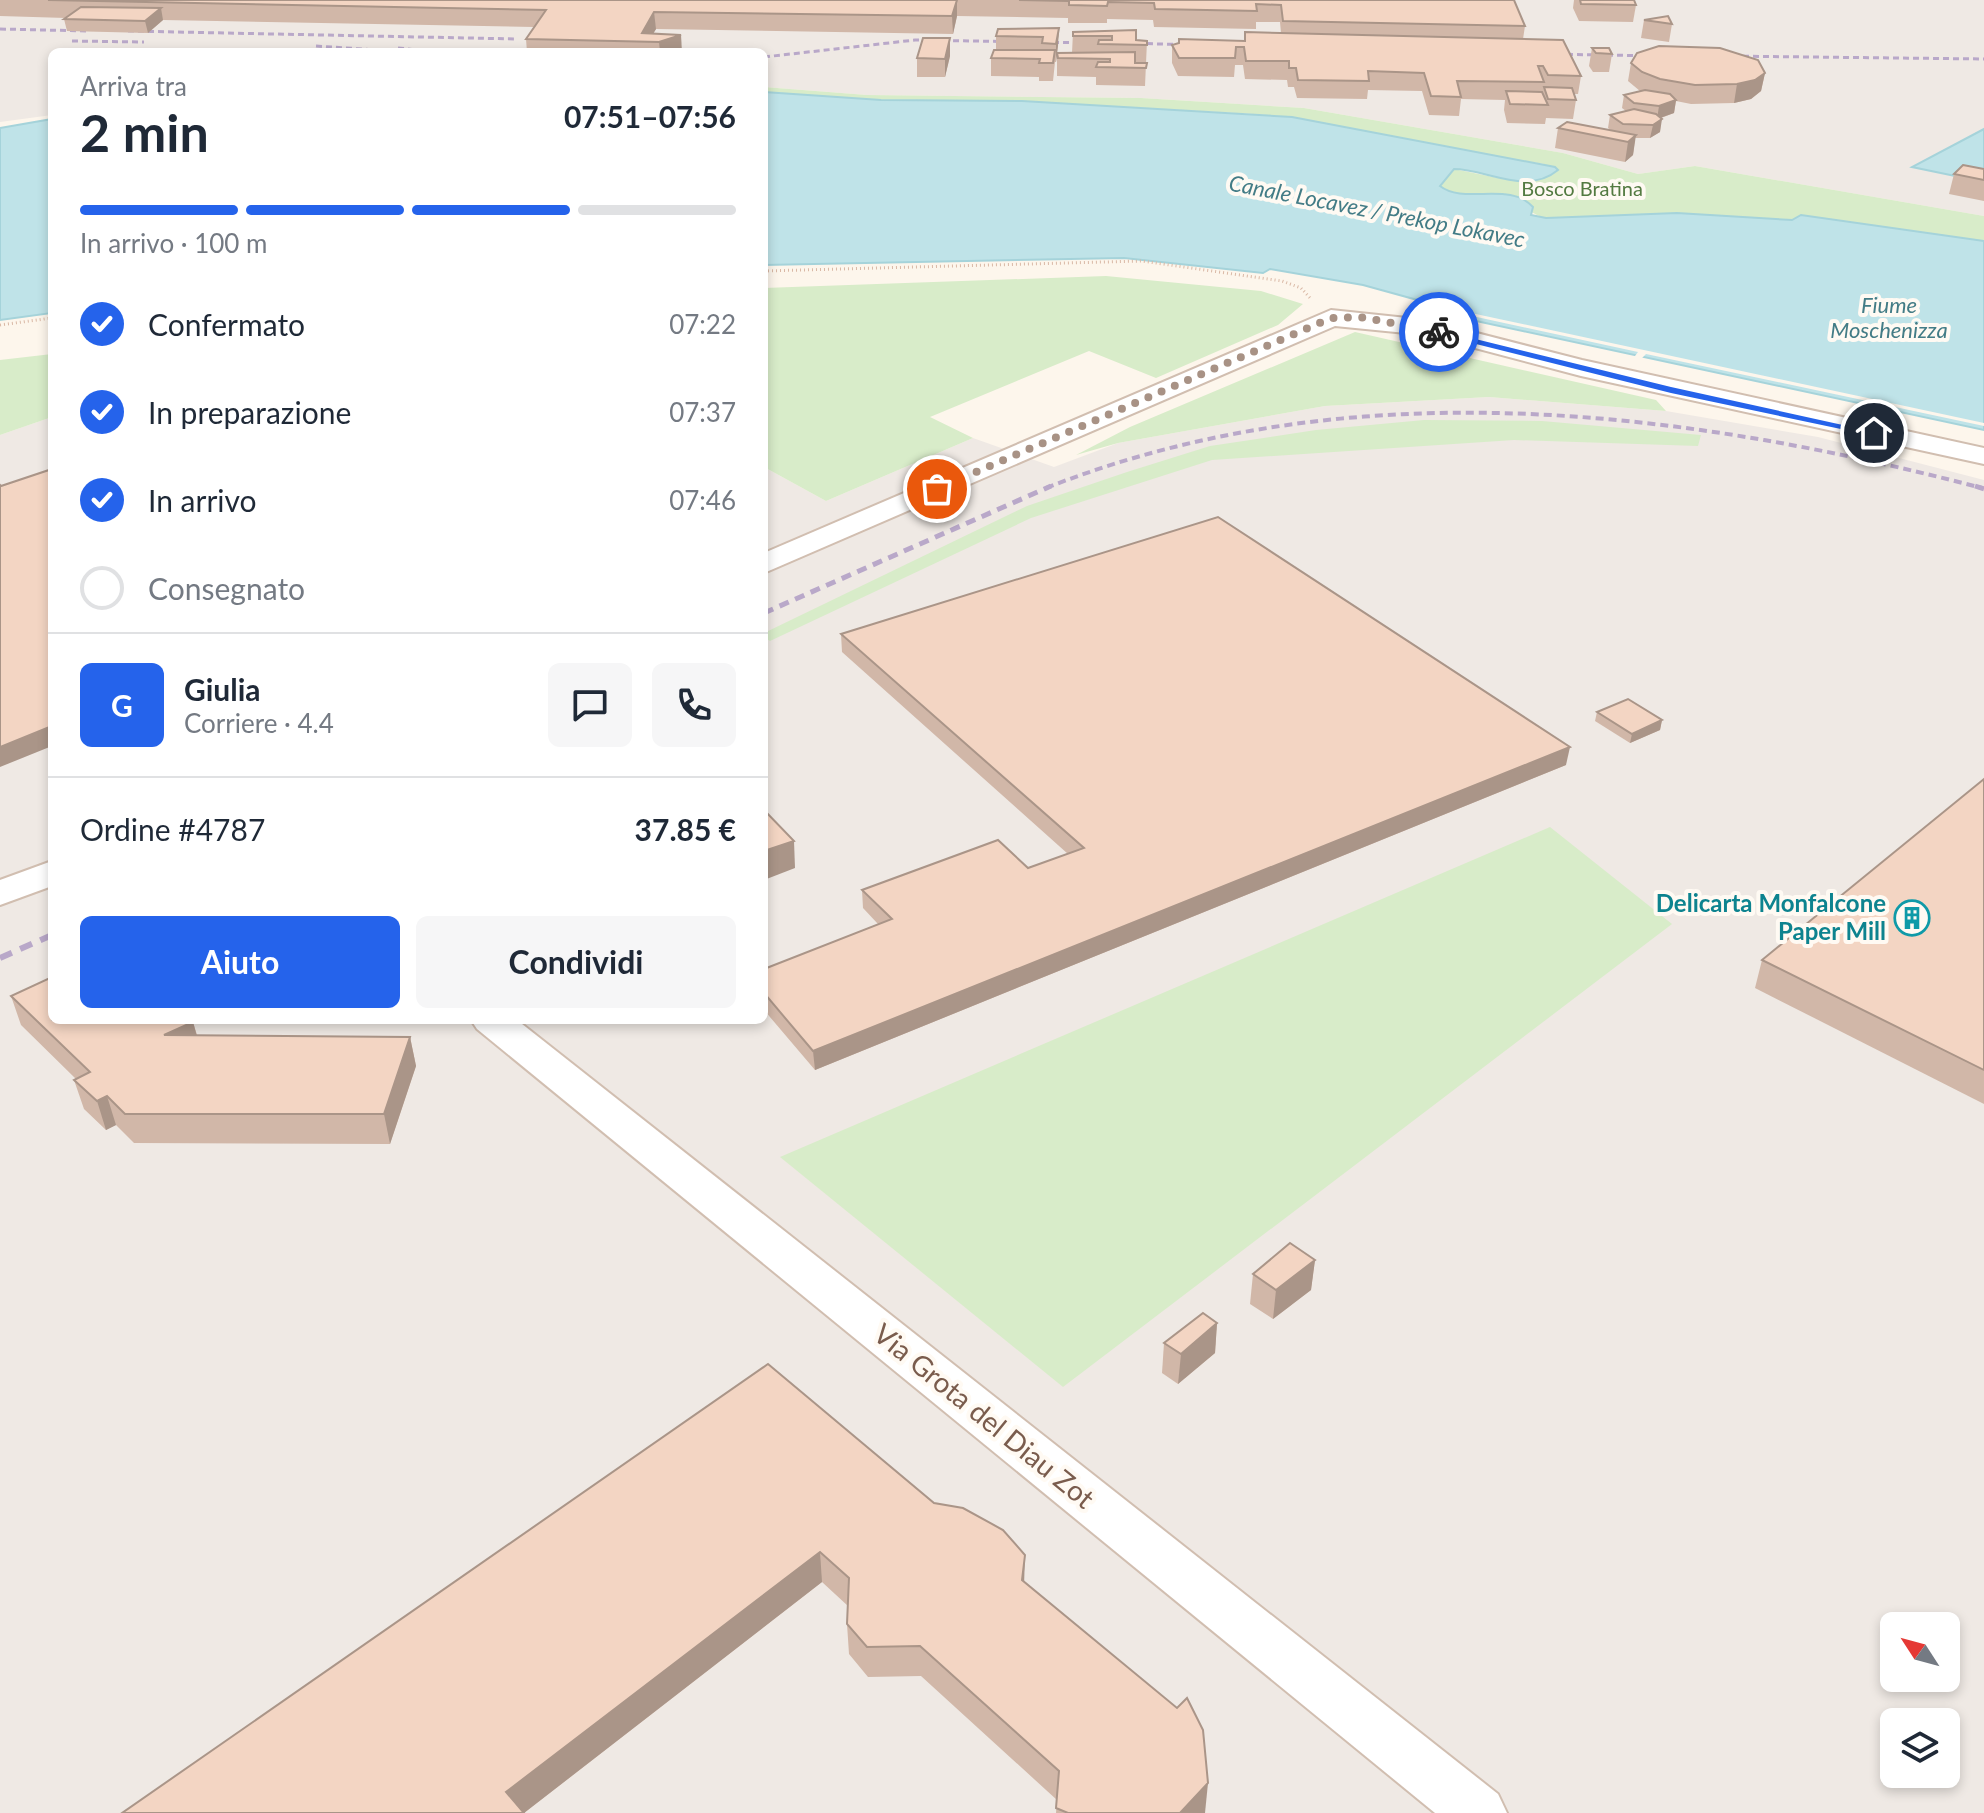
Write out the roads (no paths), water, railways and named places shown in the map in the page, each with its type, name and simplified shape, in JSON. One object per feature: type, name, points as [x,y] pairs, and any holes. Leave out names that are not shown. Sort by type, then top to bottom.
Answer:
[{"type":"street","points":[[768,562],[1331,318],[1360,317],[1457,336],[1671,390],[1984,456]]},
{"type":"street","points":[[0,894],[48,874]]},
{"type":"street","name":"Via Grota del Diau Zot","points":[[496,1024],[1478,1813]]},
{"type":"water","name":"Fiume Moschenizza","points":[[768,92],[881,100],[1022,101],[1292,117],[1555,167],[1558,170],[1533,181],[1454,169],[1440,186],[1461,194],[1512,195],[1533,207],[1531,215],[1546,218],[1677,213],[1792,220],[1801,215],[1984,241],[1984,430],[1453,316],[1432,310],[1421,301],[1363,285],[1270,269],[1263,273],[1124,258],[768,265]]},
{"type":"water","points":[[48,120],[48,314],[0,320],[0,128]]},
{"type":"water","points":[[1984,129],[1984,182],[1912,167]]},
{"type":"railway","points":[[0,29],[88,31]]},
{"type":"railway","points":[[128,31],[517,39]]},
{"type":"railway","points":[[768,57],[915,40],[1095,43]]},
{"type":"railway","points":[[72,41],[144,42]]},
{"type":"railway","points":[[1127,43],[1195,45]]},
{"type":"railway","points":[[316,46],[346,48]]},
{"type":"railway","points":[[1547,54],[1659,56]]},
{"type":"railway","points":[[1723,56],[1984,59]]},
{"type":"railway","points":[[1048,487],[1160,451],[1277,427],[1394,415],[1512,413],[1631,421],[1749,438],[1866,460],[1978,487]]},
{"type":"railway","points":[[768,611],[1048,487]]},
{"type":"railway","points":[[1978,487],[1984,489]]},
{"type":"railway","points":[[0,958],[48,937]]},
{"type":"place","name":"Delicarta Monfalcone Paper Mill","points":[[1912,918]]},
{"type":"park label","name":"Bosco Bratina","points":[[1582,189]]},
{"type":"water label","name":"Canale Locavez / Prekop Lokavec","points":[[1377,211]]}]
